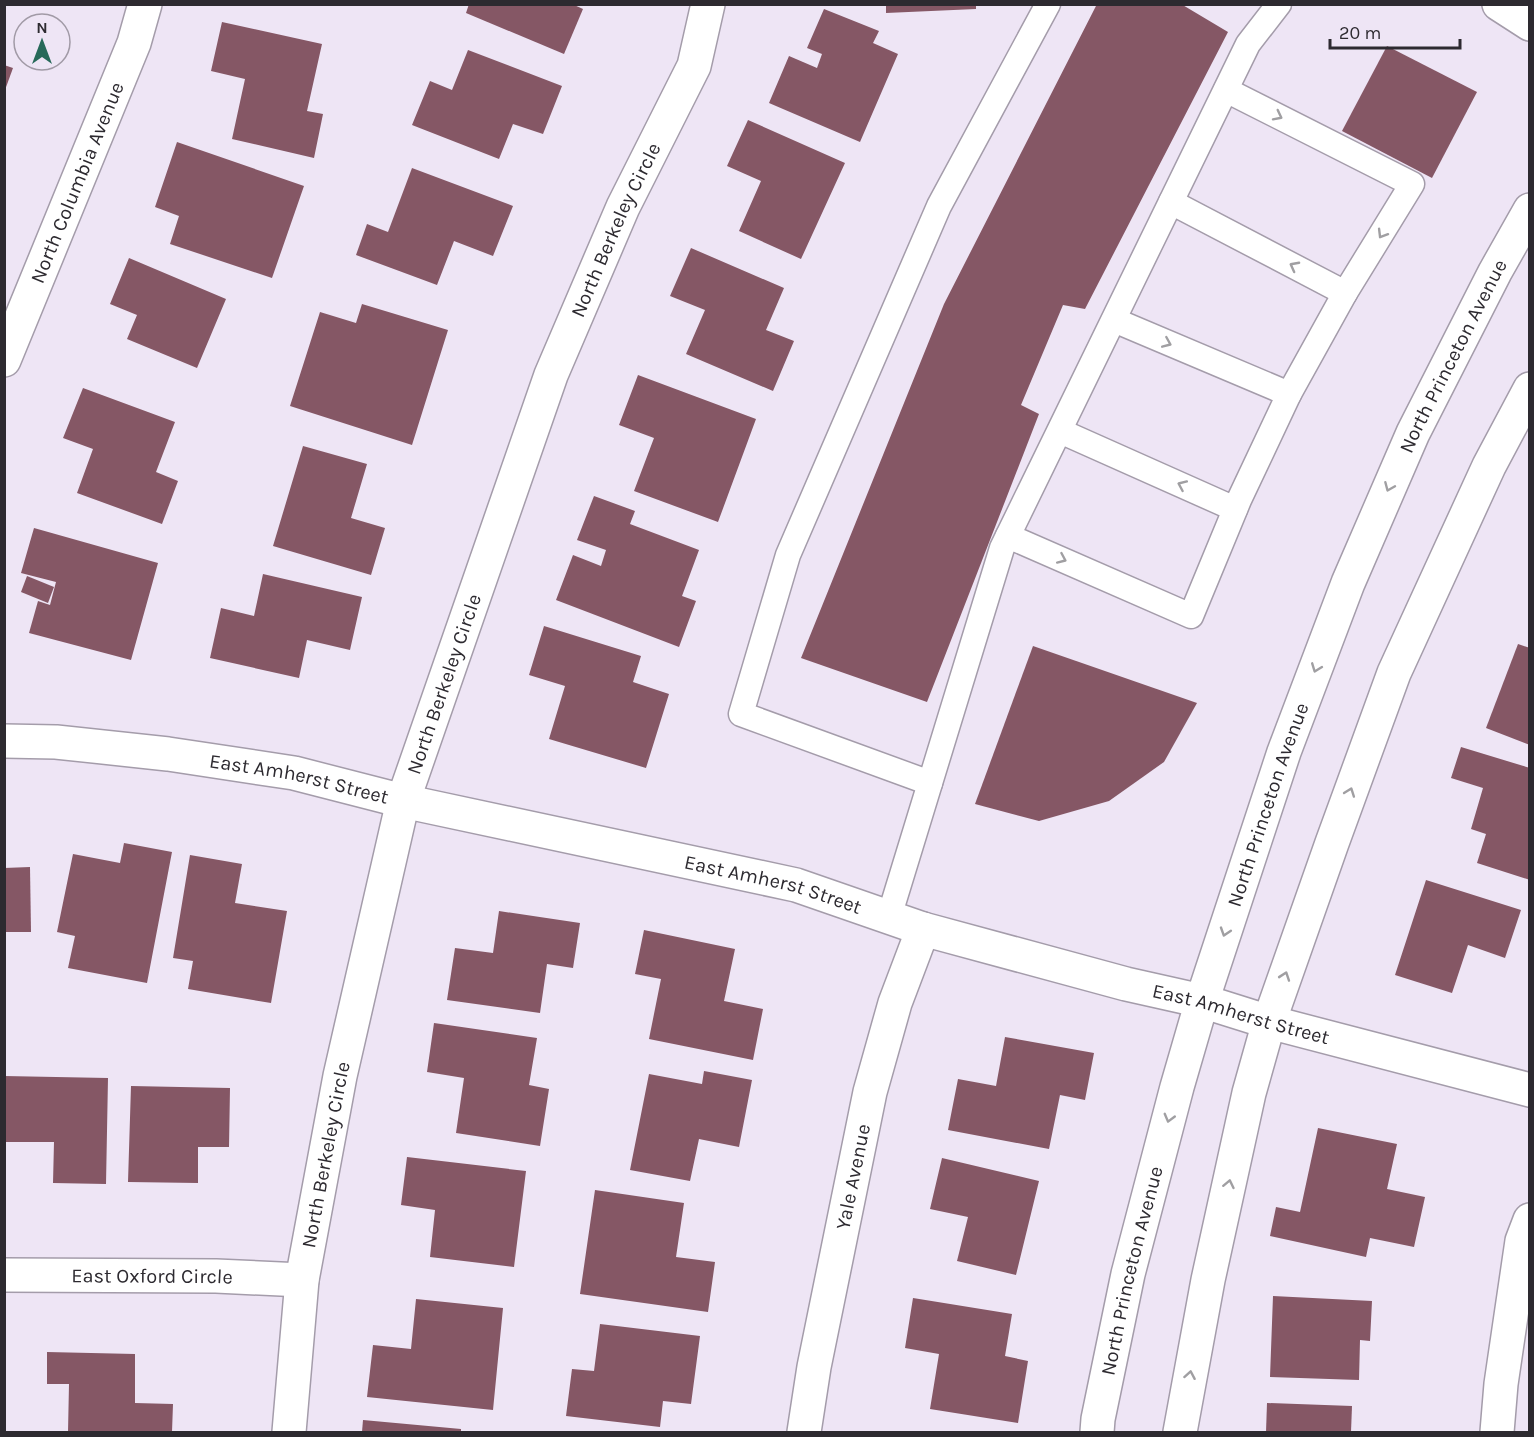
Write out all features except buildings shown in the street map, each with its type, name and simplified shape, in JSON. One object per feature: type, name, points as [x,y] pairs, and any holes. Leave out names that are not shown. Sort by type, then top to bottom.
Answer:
[{"type":"street","name":"North Columbia Avenue","points":[[4,360],[134,43],[145,4]]},
{"type":"street","name":"North Berkeley Circle","points":[[289,1432],[302,1280],[340,1076],[403,801],[551,375],[623,207],[694,66],[708,4]]},
{"type":"street","points":[[1499,4],[1530,24]]},
{"type":"street","name":"North Princeton Avenue","points":[[1096,1432],[1128,1274],[1177,1087],[1202,1001],[1284,752],[1348,583],[1413,433],[1495,272],[1530,210]]},
{"type":"street","points":[[1180,1432],[1208,1280],[1249,1093],[1269,1022],[1394,673],[1489,466],[1530,389]]},
{"type":"street","name":"East Amherst Street","points":[[4,741],[56,742],[168,754],[294,772],[403,801],[796,885],[923,929],[1126,984],[1202,1001],[1269,1022],[1530,1090]]},
{"type":"street","name":"Yale Avenue","points":[[804,1432],[814,1366],[870,1092],[895,1003],[923,929]]},
{"type":"street","points":[[1497,1432],[1501,1384],[1522,1241],[1530,1220]]},
{"type":"street","name":"East Oxford Circle","points":[[4,1275],[216,1276],[302,1280]]},
{"type":"lane","points":[[930,783],[741,714],[788,555],[939,206],[1048,4]]},
{"type":"lane","points":[[889,917],[1002,548],[1248,44],[1269,8]]},
{"type":"lane","points":[[1008,536],[1191,616],[1235,509],[1289,394],[1345,293],[1412,184],[1226,90]]},
{"type":"lane","points":[[1171,202],[1345,293]]},
{"type":"lane","points":[[1114,320],[1289,394]]},
{"type":"lane","points":[[1060,431],[1235,509]]}]
